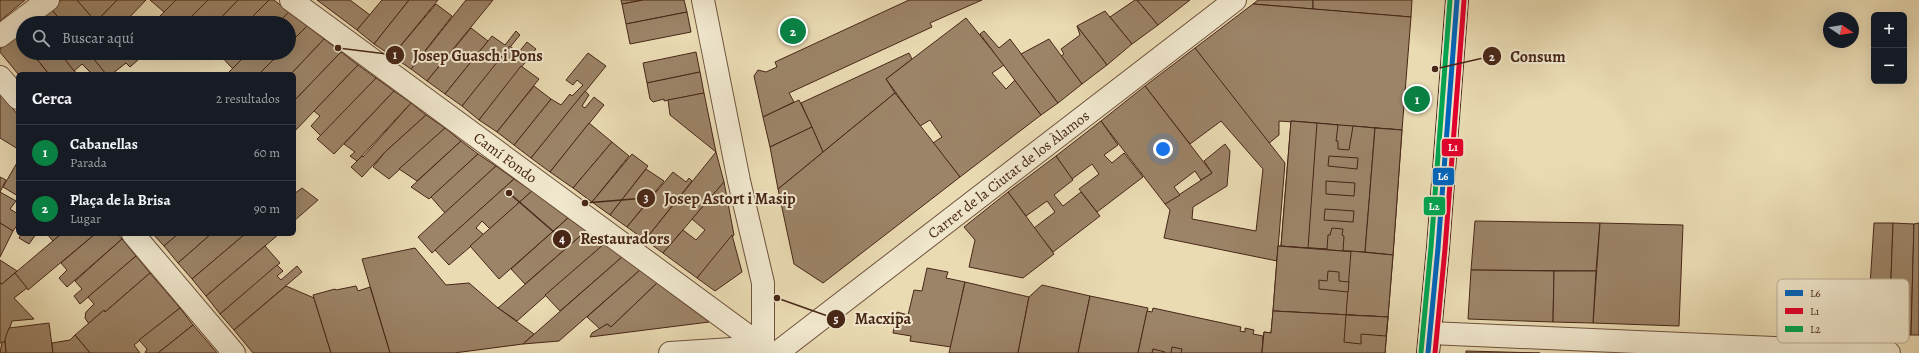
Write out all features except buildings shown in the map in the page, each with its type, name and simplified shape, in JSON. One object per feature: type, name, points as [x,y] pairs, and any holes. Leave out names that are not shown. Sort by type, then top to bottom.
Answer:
[{"type":"street","points":[[27,16],[48,0]]},
{"type":"street","name":"Camí Fondo","points":[[292,0],[719,316],[775,351]]},
{"type":"street","points":[[670,353],[775,351],[763,283],[740,181],[703,0]]},
{"type":"street","name":"Carrer de la Ciutat de los Àlamos","points":[[775,351],[1235,0]]},
{"type":"street","points":[[1457,0],[1429,343],[1889,353]]},
{"type":"street","points":[[0,36],[16,24]]},
{"type":"street","points":[[0,77],[16,96]]},
{"type":"street","points":[[135,236],[234,353]]},
{"type":"transit line","name":"L2","points":[[1421,352],[1431,247],[1450,0]]},
{"type":"transit line","name":"L6","points":[[1428,353],[1438,248],[1457,0]]},
{"type":"transit line","name":"L1","points":[[1435,353],[1445,249],[1464,1]]},
{"type":"place","name":"Plaça de la Brisa","points":[[793,31]]},
{"type":"place","name":"Josep Guasch i Pons","points":[[338,48]]},
{"type":"place","name":"Consum","points":[[1435,69]]},
{"type":"place","name":"Cabanellas","points":[[1417,99]]},
{"type":"place","name":"Restauradors","points":[[509,193]]},
{"type":"place","name":"Josep Astort i Masip","points":[[585,203]]},
{"type":"place","name":"Macxipa","points":[[777,298]]}]
